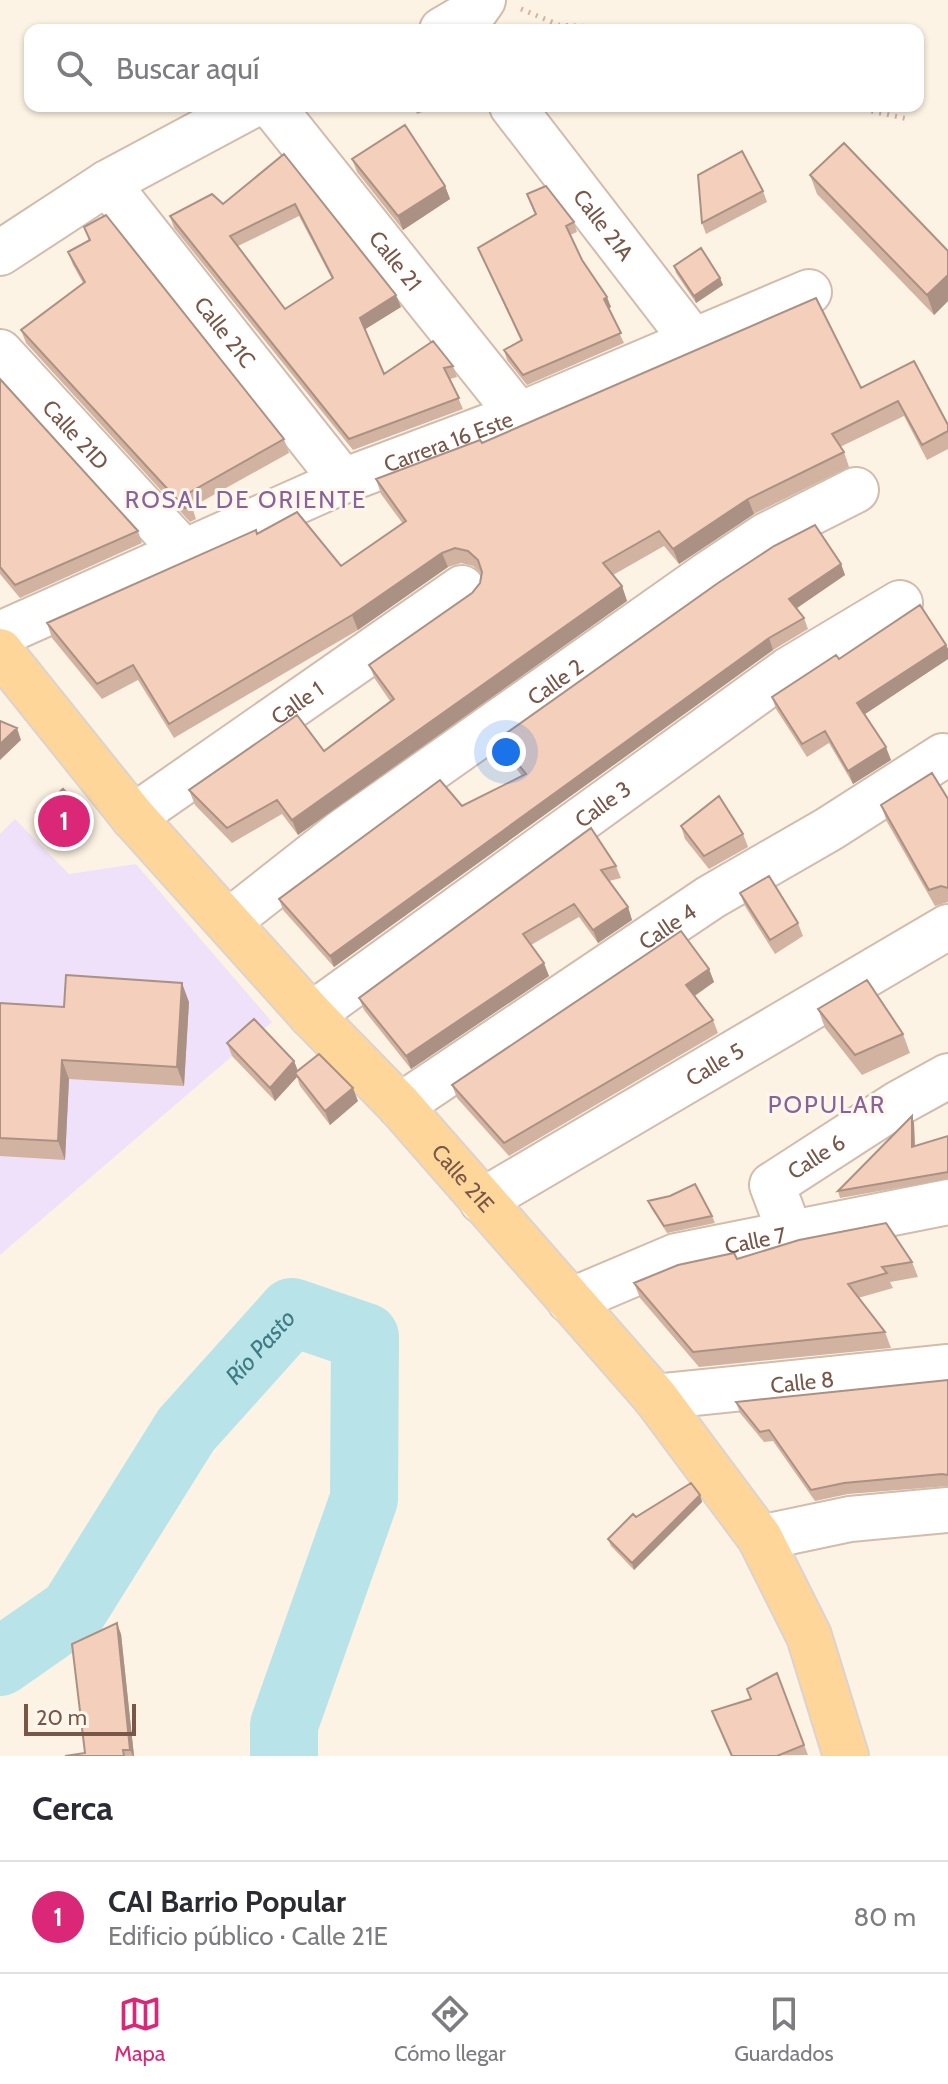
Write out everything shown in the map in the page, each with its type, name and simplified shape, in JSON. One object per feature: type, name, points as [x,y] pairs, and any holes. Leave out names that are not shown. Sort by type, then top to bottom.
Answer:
[{"type":"main road","name":"Calle 21E","points":[[0,651],[133,817],[311,1015],[400,1106],[655,1397],[760,1538],[809,1636],[846,1756]]},
{"type":"street","points":[[452,24],[476,10],[499,3]]},
{"type":"street","points":[[0,253],[107,183],[240,112]]},
{"type":"street","name":"Calle 21","points":[[277,112],[519,415]]},
{"type":"street","name":"Calle 21A","points":[[517,112],[694,342]]},
{"type":"street","name":"Calle 21C","points":[[107,183],[343,481]]},
{"type":"street","name":"Carrera 16 Este","points":[[0,634],[343,481],[519,415],[809,292]]},
{"type":"street","name":"Calle 21D","points":[[0,352],[185,553]]},
{"type":"street","name":"Calle 2","points":[[228,922],[341,833],[708,574],[765,536],[856,490]]},
{"type":"street","name":"Calle 1","points":[[133,817],[462,588]]},
{"type":"street","name":"Calle 3","points":[[311,1015],[788,670],[900,603]]},
{"type":"street","name":"Calle 4","points":[[400,1106],[711,897],[829,829],[943,756]]},
{"type":"street","name":"Calle 5","points":[[482,1201],[948,927]]},
{"type":"street","name":"Calle 6","points":[[791,1235],[772,1185],[899,1103],[948,1076]]},
{"type":"street","name":"Calle 7","points":[[570,1301],[676,1256],[948,1202]]},
{"type":"street","name":"Calle 8","points":[[655,1397],[948,1367]]},
{"type":"street","points":[[760,1538],[850,1519],[948,1510]]},
{"type":"path","points":[[499,3],[556,24]]},
{"type":"path","points":[[876,112],[908,119]]},
{"type":"shaded area","points":[[15,819],[69,874],[136,864],[272,1022],[0,1255],[0,834]]},
{"type":"building","points":[[405,125],[445,186],[398,216],[352,159]]},
{"type":"building","points":[[844,143],[948,251],[948,275],[927,295],[810,175]]},
{"type":"building","points":[[742,151],[763,191],[702,223],[698,175]]},
{"type":"building","points":[[284,154],[396,295],[360,318],[384,374],[433,341],[453,366],[444,368],[459,398],[349,439],[170,216],[212,194],[223,204]],"holes":[[[295,204],[333,278],[285,309],[230,236]]]},
{"type":"building","points":[[546,186],[574,222],[566,226],[582,260],[607,297],[604,299],[621,333],[523,375],[504,350],[522,340],[478,248],[536,214],[527,194]]},
{"type":"building","points":[[106,215],[284,439],[185,495],[192,506],[185,508],[21,330],[85,282],[68,252],[90,240],[84,227]]},
{"type":"building","points":[[701,248],[720,278],[694,296],[674,266]]},
{"type":"building","points":[[816,298],[861,388],[914,361],[948,425],[948,431],[922,445],[898,401],[832,434],[844,452],[748,499],[673,549],[659,531],[603,563],[622,586],[292,820],[277,800],[227,828],[189,790],[297,715],[324,751],[394,699],[369,665],[472,593],[480,583],[482,572],[478,560],[468,551],[455,548],[442,553],[352,615],[169,724],[133,665],[97,684],[47,623],[256,530],[257,534],[297,512],[341,566],[406,521],[376,479],[480,440],[482,443]]},
{"type":"building","points":[[0,379],[138,531],[15,585],[0,567]]},
{"type":"building","points":[[815,525],[841,564],[789,599],[804,618],[769,638],[330,956],[279,899],[440,780],[462,806],[526,774],[498,739],[718,583],[774,546]]},
{"type":"building","points":[[920,605],[946,645],[857,703],[886,747],[848,771],[825,731],[802,744],[772,697],[836,655],[839,659]]},
{"type":"building","points":[[0,721],[17,728],[0,744]]},
{"type":"building","points":[[932,773],[948,799],[948,888],[941,886],[929,890],[881,805]]},
{"type":"building","points":[[63,789],[87,815],[60,839],[36,813]]},
{"type":"building","points":[[719,796],[743,834],[704,856],[681,826]]},
{"type":"building","points":[[591,828],[616,866],[601,870],[628,907],[593,930],[574,904],[523,934],[544,963],[406,1056],[359,998]]},
{"type":"building","points":[[769,876],[798,923],[770,940],[740,893]]},
{"type":"building","points":[[681,931],[709,969],[686,985],[713,1020],[504,1143],[452,1085]]},
{"type":"building","points":[[66,975],[182,983],[177,1067],[62,1060],[58,1141],[0,1138],[0,1003],[64,1007]]},
{"type":"building","points":[[867,980],[903,1034],[855,1055],[818,1009]]},
{"type":"building","points":[[254,1019],[294,1061],[270,1088],[227,1043]]},
{"type":"building","points":[[319,1054],[353,1088],[325,1111],[295,1073]]},
{"type":"building","points":[[912,1116],[912,1147],[948,1136],[948,1172],[838,1191]]},
{"type":"building","points":[[695,1184],[712,1216],[664,1226],[648,1201],[670,1196]]},
{"type":"building","points":[[886,1223],[912,1262],[882,1267],[887,1273],[848,1284],[885,1332],[693,1352],[634,1283],[678,1265],[734,1253],[737,1259],[799,1240]]},
{"type":"building","points":[[948,1380],[948,1475],[844,1483],[811,1490],[769,1430],[760,1432],[736,1402]]},
{"type":"building","points":[[691,1483],[700,1495],[632,1563],[608,1539],[633,1514],[636,1517]]},
{"type":"building","points":[[117,1623],[130,1750],[123,1750],[124,1756],[65,1756],[85,1753],[72,1644]]},
{"type":"building","points":[[777,1673],[804,1745],[777,1756],[732,1756],[712,1711],[751,1699],[747,1689]]},
{"type":"waterway","name":"Río Pasto","points":[[0,1662],[73,1611],[186,1430],[292,1312],[365,1337],[364,1499],[284,1725],[284,1756]]},
{"type":"place","name":"CAI Barrio Popular","points":[[64,821]]},
{"type":"district","name":"ROSAL DE ORIENTE","points":[[246,500]]},
{"type":"district","name":"POPULAR","points":[[827,1105]]}]
